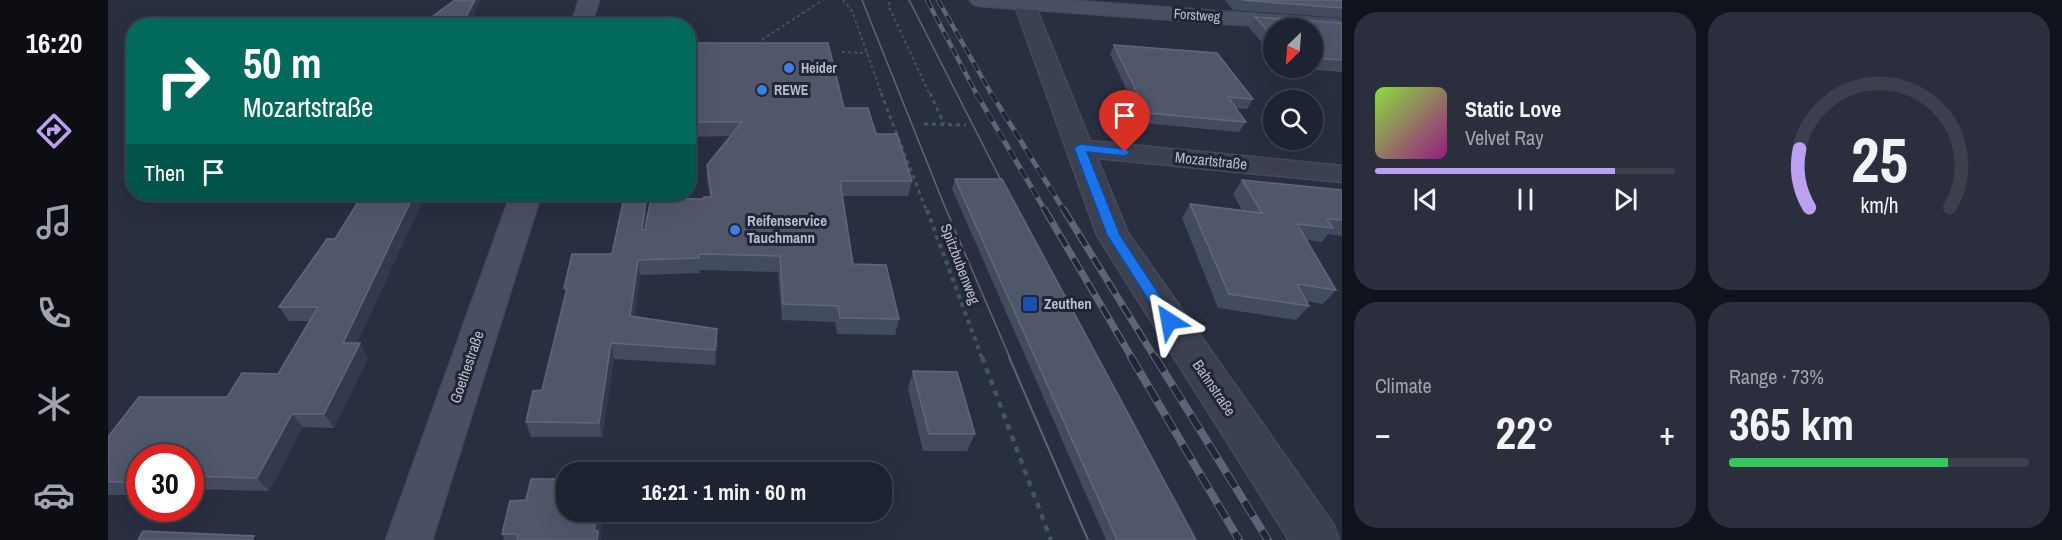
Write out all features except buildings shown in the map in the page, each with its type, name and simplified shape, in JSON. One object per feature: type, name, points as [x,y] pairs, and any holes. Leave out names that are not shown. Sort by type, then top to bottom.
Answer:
[{"type":"main road","points":[[583,18],[589,0]]},
{"type":"main road","name":"Forstweg","points":[[980,0],[1342,26]]},
{"type":"main road","name":"Goethestraße","points":[[409,540],[524,201]]},
{"type":"street","name":"Bahnstraße","points":[[1023,2],[1113,235],[1316,540]]},
{"type":"street","name":"Mozartstraße","points":[[1080,148],[1342,174]]},
{"type":"path","points":[[761,46],[764,39],[823,0]]},
{"type":"path","name":"Spitzbubenweg","points":[[843,0],[852,10],[868,59],[1051,540]]},
{"type":"path","points":[[889,2],[944,124]]},
{"type":"path","points":[[842,52],[867,53]]},
{"type":"path","points":[[924,124],[966,125]]},
{"type":"tram line","points":[[862,0],[945,207],[1010,358]]},
{"type":"tram line","points":[[909,0],[1007,192]]},
{"type":"tram line","points":[[1009,357],[1088,540]]},
{"type":"railway","points":[[927,0],[977,95]]},
{"type":"railway","points":[[938,0],[992,95]]},
{"type":"railway","points":[[976,93],[1046,212]]},
{"type":"railway","points":[[991,93],[1065,212]]},
{"type":"railway","points":[[1045,210],[1132,358]]},
{"type":"railway","points":[[1064,210],[1155,358]]},
{"type":"railway","points":[[1131,357],[1239,540]]},
{"type":"railway","points":[[1155,357],[1268,540]]},
{"type":"place","name":"Heider","points":[[789,68]]},
{"type":"place","name":"REWE","points":[[762,90]]},
{"type":"place","name":"Reifenservice Tauchmann","points":[[735,230]]},
{"type":"place","name":"Zeuthen","points":[[1030,304]]},
{"type":"route","points":[[1125,152],[1080,148],[1113,235],[1169,321]]}]
